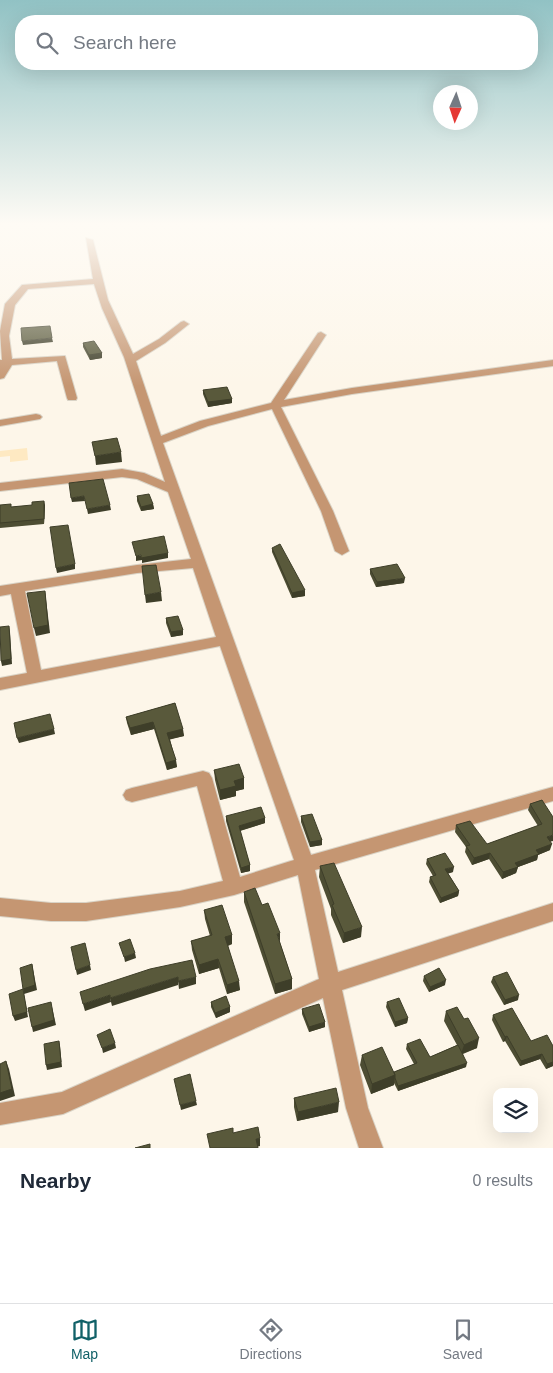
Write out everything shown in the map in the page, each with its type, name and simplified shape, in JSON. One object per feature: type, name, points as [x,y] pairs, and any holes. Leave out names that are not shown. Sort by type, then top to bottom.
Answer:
[{"type":"street","points":[[0,376],[4,363],[4,336],[10,304],[20,290],[24,287],[97,281],[131,360],[134,374],[198,563],[306,865],[357,1108],[371,1148]]},
{"type":"street","points":[[131,360],[162,341],[184,324]]},
{"type":"street","points":[[275,405],[321,335]]},
{"type":"street","points":[[4,363],[61,358],[67,376],[67,387],[72,398]]},
{"type":"street","points":[[157,441],[195,425],[275,405],[401,384],[553,363]]},
{"type":"street","points":[[275,405],[327,511],[342,551]]},
{"type":"street","points":[[0,423],[36,417]]},
{"type":"street","points":[[0,487],[122,473],[140,476],[174,490]]},
{"type":"street","points":[[0,591],[137,569],[198,563]]},
{"type":"street","points":[[18,588],[35,677]]},
{"type":"street","points":[[0,684],[225,640]]},
{"type":"street","points":[[132,795],[203,778],[234,888]]},
{"type":"street","points":[[0,907],[51,912],[86,912],[180,899],[234,888],[306,865],[553,794]]},
{"type":"street","points":[[0,1114],[63,1103],[331,984],[553,912]]},
{"type":"shaded area","points":[[27,448],[28,460],[10,462],[10,456],[0,457],[0,451]]},
{"type":"building","points":[[50,326],[52,338],[22,341],[21,328]]},
{"type":"building","points":[[94,341],[102,353],[89,355],[83,343]]},
{"type":"building","points":[[227,387],[232,399],[208,402],[203,390]]},
{"type":"building","points":[[117,438],[121,452],[95,456],[92,442]]},
{"type":"building","points":[[103,479],[110,505],[87,509],[84,496],[71,498],[69,483]]},
{"type":"building","points":[[149,494],[153,504],[141,507],[137,496]]},
{"type":"building","points":[[44,501],[44,519],[0,523],[0,505],[11,504],[11,507],[32,505],[32,502]]},
{"type":"building","points":[[68,525],[75,564],[56,568],[50,527]]},
{"type":"building","points":[[164,536],[168,553],[141,558],[141,555],[136,556],[132,542]]},
{"type":"building","points":[[280,544],[305,590],[292,593],[272,548]]},
{"type":"building","points":[[397,564],[405,578],[377,582],[370,569]]},
{"type":"building","points":[[156,565],[161,592],[145,595],[142,566]]},
{"type":"building","points":[[45,591],[48,625],[34,628],[27,593]]},
{"type":"building","points":[[178,616],[183,630],[171,632],[166,618]]},
{"type":"building","points":[[9,626],[11,659],[1,661],[0,627]]},
{"type":"building","points":[[175,703],[183,729],[167,733],[176,760],[166,763],[153,722],[130,728],[126,717]]},
{"type":"building","points":[[50,714],[54,729],[17,738],[14,723]]},
{"type":"building","points":[[239,764],[244,778],[234,781],[236,786],[220,790],[214,770]]},
{"type":"building","points":[[542,800],[553,817],[553,835],[547,837],[552,844],[536,850],[539,854],[515,863],[518,867],[503,872],[490,853],[474,858],[466,846],[470,845],[456,825],[470,821],[487,844],[542,824],[530,804]]},
{"type":"building","points":[[261,807],[265,818],[239,826],[250,865],[241,868],[226,816]]},
{"type":"building","points":[[312,814],[322,840],[310,842],[301,816]]},
{"type":"building","points":[[445,853],[454,867],[445,869],[459,891],[441,898],[430,877],[436,875],[427,859]]},
{"type":"building","points":[[334,863],[362,927],[344,933],[332,905],[334,904],[320,866]]},
{"type":"building","points":[[255,888],[262,905],[268,903],[280,933],[277,934],[292,979],[275,984],[244,892]]},
{"type":"building","points":[[222,905],[232,935],[225,937],[239,981],[227,985],[218,959],[199,965],[191,941],[212,935],[204,910]]},
{"type":"building","points":[[130,939],[135,953],[124,957],[119,943]]},
{"type":"building","points":[[85,943],[90,965],[76,970],[71,947]]},
{"type":"building","points":[[192,960],[196,977],[178,981],[178,977],[110,998],[110,995],[83,1004],[80,992],[150,969]]},
{"type":"building","points":[[32,964],[35,985],[23,989],[20,968]]},
{"type":"building","points":[[439,968],[446,980],[430,987],[424,976]]},
{"type":"building","points":[[507,972],[519,995],[505,1000],[493,977]]},
{"type":"building","points":[[23,989],[27,1012],[13,1016],[9,994]]},
{"type":"building","points":[[226,996],[230,1007],[215,1013],[211,1002]]},
{"type":"building","points":[[399,998],[408,1018],[395,1022],[387,1002]]},
{"type":"building","points":[[51,1002],[54,1020],[32,1027],[28,1008]]},
{"type":"building","points":[[319,1004],[325,1022],[309,1027],[302,1009]]},
{"type":"building","points":[[457,1007],[464,1019],[468,1018],[479,1038],[464,1045],[446,1011]]},
{"type":"building","points":[[512,1008],[531,1041],[547,1035],[553,1046],[553,1062],[547,1064],[542,1054],[521,1061],[493,1015]]},
{"type":"building","points":[[110,1029],[115,1043],[102,1048],[97,1035]]},
{"type":"building","points":[[420,1039],[430,1057],[458,1045],[467,1063],[398,1086],[394,1072],[417,1063],[407,1044]]},
{"type":"building","points":[[59,1041],[61,1062],[46,1065],[44,1044]]},
{"type":"building","points":[[382,1047],[395,1075],[372,1084],[362,1055]]},
{"type":"building","points":[[6,1061],[12,1089],[0,1093],[0,1064]]},
{"type":"building","points":[[190,1074],[196,1101],[180,1105],[174,1079]]},
{"type":"building","points":[[336,1088],[339,1102],[298,1112],[294,1098]]},
{"type":"building","points":[[258,1127],[260,1138],[256,1139],[258,1148],[210,1148],[207,1134],[233,1128],[233,1133]]},
{"type":"building","points":[[150,1144],[150,1148],[135,1148]]}]
